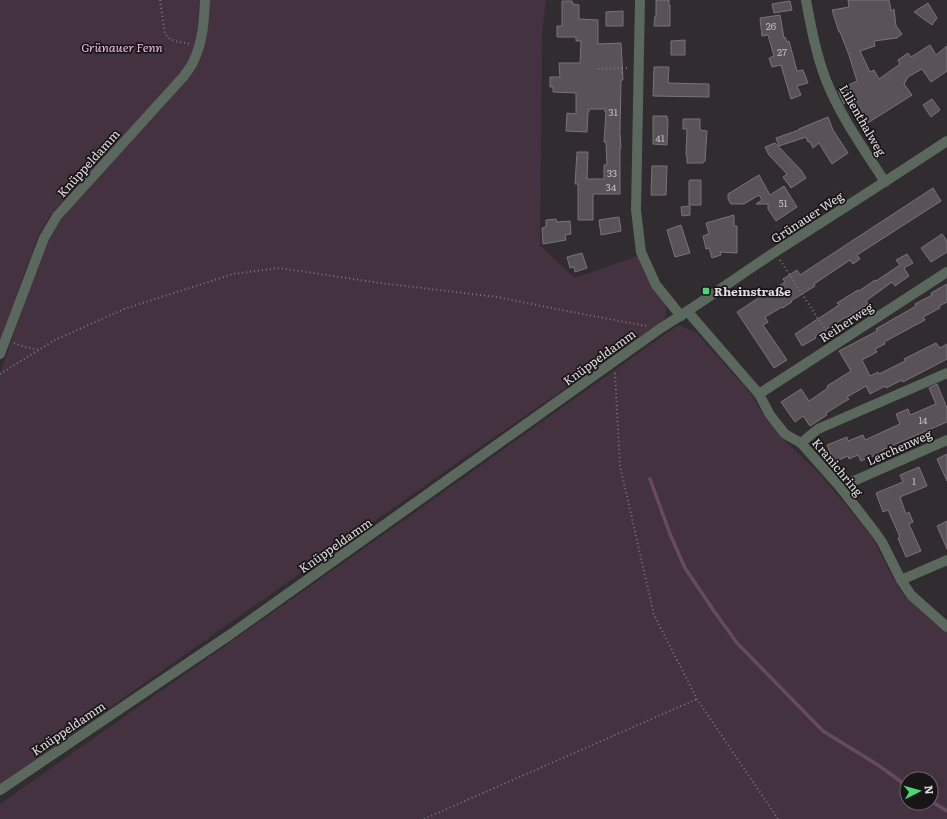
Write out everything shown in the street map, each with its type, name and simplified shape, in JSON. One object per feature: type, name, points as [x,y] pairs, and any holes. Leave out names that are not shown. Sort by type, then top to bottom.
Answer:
[{"type":"street","name":"Knüppeldamm","points":[[0,354],[44,238],[57,216],[184,76],[194,60],[202,34],[205,0]]},
{"type":"street","points":[[640,0],[636,210],[641,252],[656,285],[684,314]]},
{"type":"street","name":"Lilienthalweg","points":[[806,0],[816,50],[826,81],[841,113],[885,182]]},
{"type":"street","name":"Grünauer Weg","points":[[684,314],[947,141]]},
{"type":"street","name":"Reiherweg","points":[[759,394],[947,272]]},
{"type":"street","name":"Knüppeldamm","points":[[0,790],[231,634],[661,328],[684,314]]},
{"type":"street","name":"Kranichring","points":[[684,314],[759,394],[770,415],[785,434],[801,443],[840,487],[882,542],[901,580],[911,595],[947,627]]},
{"type":"street","points":[[801,443],[818,429],[947,373]]},
{"type":"street","name":"Lerchenweg","points":[[840,487],[947,440]]},
{"type":"street","points":[[901,580],[947,560]]},
{"type":"path","points":[[160,0],[166,34],[170,39],[199,46]]},
{"type":"path","points":[[622,68],[622,74]]},
{"type":"path","points":[[598,69],[638,68]]},
{"type":"path","points":[[775,253],[835,344]]},
{"type":"path","points":[[0,374],[55,340],[124,309],[233,274],[278,268],[380,283],[497,297],[661,328]]},
{"type":"path","points":[[6,339],[25,347],[39,350]]},
{"type":"path","points":[[615,362],[620,466],[654,615],[697,700],[778,819]]},
{"type":"path","points":[[424,819],[697,700]]},
{"type":"green space","name":"Grünauer Fenn","points":[[0,0],[200,0],[197,35],[191,57],[177,78],[51,214],[38,236],[0,340]]},
{"type":"green space","points":[[210,0],[546,0],[542,33],[540,246],[575,278],[638,256],[653,287],[667,308],[664,320],[457,463],[0,785],[0,374],[48,239],[67,211],[199,60],[206,38]]},
{"type":"green space","points":[[678,325],[696,332],[750,393],[766,419],[782,438],[819,473],[872,537],[894,580],[905,597],[947,632],[947,819],[0,819],[0,804],[414,513]]},
{"type":"building","points":[[656,0],[669,0],[670,26],[654,26],[656,16]]},
{"type":"building","points":[[848,0],[889,0],[891,11],[894,9],[896,26],[902,34],[897,38],[874,41],[875,46],[860,51],[870,72],[874,70],[879,79],[900,64],[898,60],[908,53],[911,57],[930,45],[936,55],[947,46],[947,71],[931,82],[922,69],[908,77],[904,84],[912,95],[863,126],[847,102],[844,104],[838,90],[857,81],[832,10],[849,7]]},
{"type":"building","points":[[562,1],[572,1],[573,4],[579,5],[579,19],[598,20],[598,44],[621,43],[623,80],[621,80],[620,194],[593,194],[593,220],[578,220],[578,184],[575,184],[577,152],[588,152],[587,179],[604,179],[604,165],[607,165],[606,142],[604,142],[606,112],[605,109],[589,109],[587,132],[566,131],[567,113],[576,114],[576,93],[553,92],[553,87],[550,87],[550,77],[560,77],[559,63],[580,63],[581,41],[576,41],[576,37],[557,37],[557,26],[562,26]]},
{"type":"building","points":[[790,1],[792,10],[774,13],[772,4]]},
{"type":"building","points":[[928,3],[937,18],[932,25],[914,12]]},
{"type":"building","points":[[623,11],[623,26],[606,26],[606,12]]},
{"type":"building","points":[[780,15],[784,38],[785,37],[787,42],[789,41],[797,71],[803,70],[808,83],[797,86],[801,95],[791,99],[781,65],[772,67],[769,58],[774,56],[768,35],[762,36],[760,18]]},
{"type":"building","points":[[685,40],[685,55],[671,55],[671,41]]},
{"type":"building","points":[[654,67],[669,67],[668,83],[709,84],[709,97],[653,96]]},
{"type":"building","points":[[932,99],[940,110],[931,117],[923,105]]},
{"type":"building","points":[[653,116],[667,116],[667,145],[653,144]]},
{"type":"building","points":[[828,117],[833,130],[848,153],[832,164],[819,143],[813,148],[806,137],[779,146],[776,138]]},
{"type":"building","points":[[683,119],[700,119],[700,130],[707,131],[705,161],[703,163],[687,163],[687,129],[683,129]]},
{"type":"building","points":[[775,143],[801,170],[806,178],[791,188],[783,177],[787,174],[769,155],[765,147]]},
{"type":"building","points":[[652,166],[667,166],[666,195],[651,195]]},
{"type":"building","points":[[759,175],[770,195],[784,186],[797,207],[776,221],[768,209],[768,204],[756,204],[762,200],[759,195],[744,204],[731,204],[728,199],[728,194]]},
{"type":"building","points":[[690,180],[701,180],[701,205],[689,205]]},
{"type":"building","points":[[933,188],[941,201],[857,255],[860,259],[853,264],[850,260],[814,284],[815,286],[791,301],[792,302],[765,317],[768,322],[763,325],[787,360],[774,368],[737,312],[785,282],[783,279],[797,270],[800,275]]},
{"type":"building","points":[[690,206],[690,215],[682,216],[681,207]]},
{"type":"building","points":[[734,215],[734,226],[737,226],[737,253],[720,252],[721,255],[712,258],[709,248],[706,249],[703,236],[709,234],[706,223]]},
{"type":"building","points":[[619,217],[621,231],[601,235],[599,220]]},
{"type":"building","points":[[556,219],[557,222],[570,221],[571,234],[565,235],[566,240],[543,244],[542,228],[546,227],[546,220]]},
{"type":"building","points":[[681,225],[690,253],[675,257],[667,230]]},
{"type":"building","points":[[942,234],[947,241],[947,252],[931,262],[921,248]]},
{"type":"building","points":[[582,253],[587,268],[575,272],[574,267],[570,268],[567,257]]},
{"type":"building","points":[[907,254],[913,263],[904,268],[909,276],[895,286],[892,282],[866,301],[868,304],[815,336],[816,338],[802,346],[795,334],[839,305],[837,303],[875,280],[876,281],[900,265],[896,260]]},
{"type":"building","points":[[947,284],[947,302],[939,306],[940,308],[923,317],[925,320],[884,342],[885,344],[875,349],[877,352],[862,360],[870,376],[878,372],[879,374],[905,361],[904,359],[936,343],[940,348],[947,344],[947,359],[903,382],[902,380],[886,388],[885,386],[870,394],[866,386],[847,397],[849,399],[826,413],[827,415],[810,426],[803,416],[795,422],[781,402],[801,389],[809,401],[828,388],[827,386],[851,371],[839,351],[877,331],[876,329],[916,306],[915,304],[932,295],[931,293]]},
{"type":"building","points":[[937,384],[947,408],[947,422],[882,450],[883,452],[861,461],[858,455],[849,459],[848,456],[834,462],[827,445],[847,437],[848,441],[863,435],[865,440],[900,424],[896,414],[908,409],[910,415],[936,404],[929,388]]},
{"type":"building","points":[[947,454],[947,481],[937,459]]},
{"type":"building","points":[[919,467],[927,486],[900,497],[906,514],[909,512],[913,522],[909,524],[921,551],[906,557],[898,538],[900,537],[888,510],[883,512],[876,493],[903,482],[900,475]]},
{"type":"building","points":[[947,521],[947,549],[937,526]]},
{"type":"waterway","points":[[650,479],[670,534],[685,568],[737,643],[823,731],[878,765],[899,780]]},
{"type":"waterway","points":[[939,806],[947,811]]},
{"type":"place","name":"Rheinstraße","points":[[706,291]]}]
